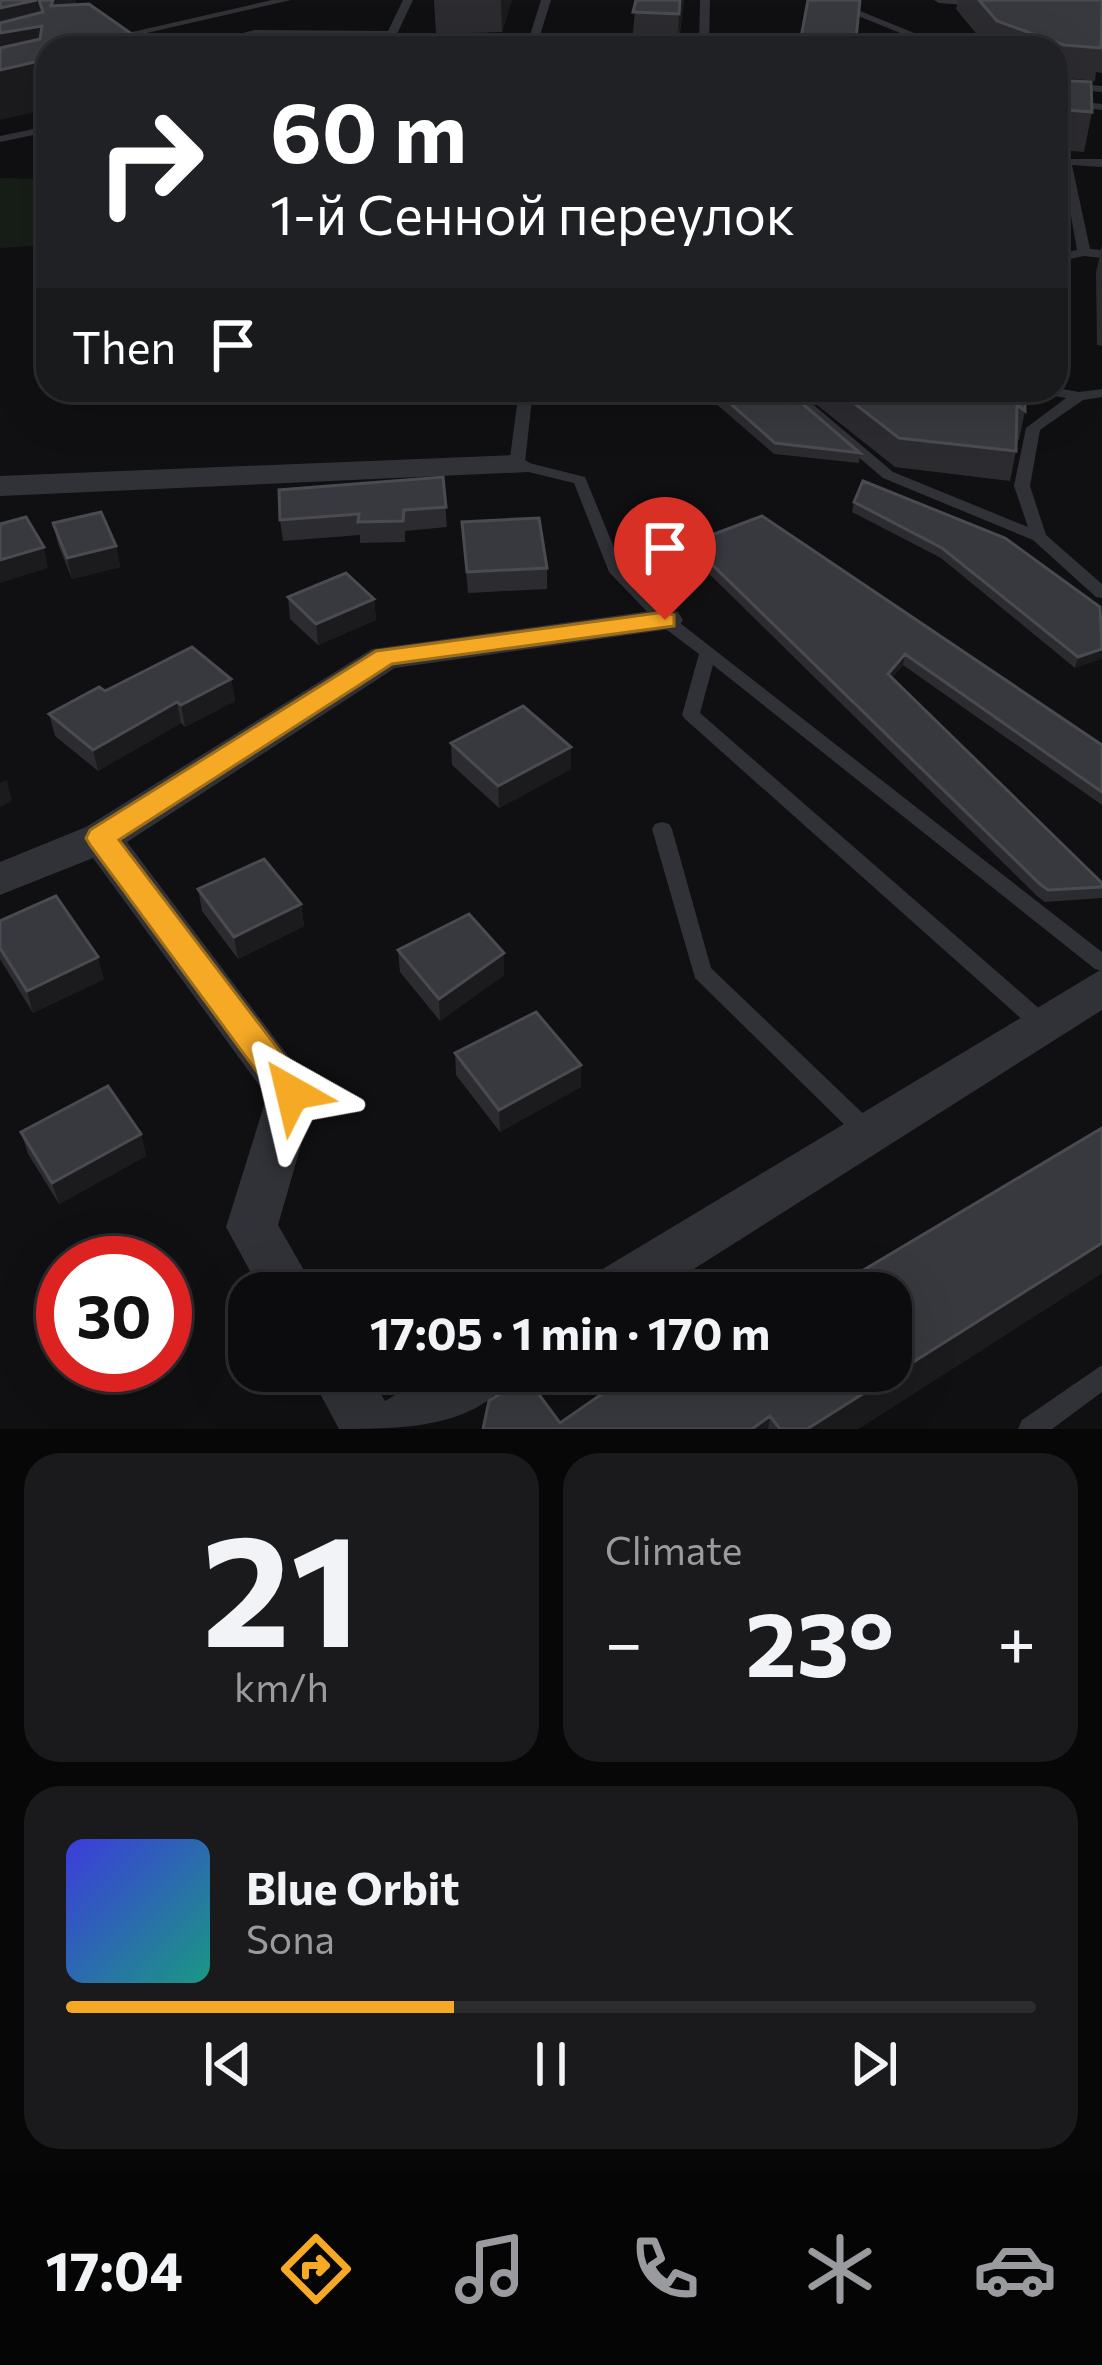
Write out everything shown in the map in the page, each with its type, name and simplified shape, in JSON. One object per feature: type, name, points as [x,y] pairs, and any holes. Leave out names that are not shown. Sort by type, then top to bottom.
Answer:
[{"type":"street","points":[[0,486],[517,465]]},
{"type":"street","points":[[0,879],[101,838],[386,657],[665,620]]},
{"type":"street","points":[[101,838],[292,1093],[252,1227],[278,1272]]},
{"type":"street","points":[[644,1272],[1102,987]]},
{"type":"street","points":[[348,1392],[370,1429]]},
{"type":"street","points":[[392,1429],[451,1392]]},
{"type":"lane","points":[[122,36],[286,0]]},
{"type":"lane","points":[[241,36],[392,34],[408,0]]},
{"type":"lane","points":[[535,36],[546,0]]},
{"type":"lane","points":[[704,0],[704,36]]},
{"type":"lane","points":[[824,0],[916,36]]},
{"type":"lane","points":[[939,0],[986,4]]},
{"type":"lane","points":[[1068,86],[1102,89]]},
{"type":"lane","points":[[1068,103],[1102,107]]},
{"type":"lane","points":[[0,139],[36,132]]},
{"type":"lane","points":[[1068,161],[1102,163]]},
{"type":"lane","points":[[1068,179],[1084,252]]},
{"type":"lane","points":[[1068,250],[1102,254]]},
{"type":"lane","points":[[1068,255],[1084,252]]},
{"type":"lane","points":[[1068,394],[1102,393]]},
{"type":"lane","points":[[1039,538],[1022,486],[1033,428],[1079,396]]},
{"type":"lane","points":[[525,402],[517,465],[580,480],[616,569],[665,620],[1102,963]]},
{"type":"lane","points":[[801,402],[888,475],[1039,538],[1102,592]]},
{"type":"lane","points":[[708,652],[691,715],[1042,1024]]},
{"type":"lane","points":[[662,830],[703,973],[868,1133]]},
{"type":"lane","points":[[1031,1429],[1102,1377]]},
{"type":"shaded area","points":[[0,178],[36,179],[36,246],[0,248]]},
{"type":"building","points":[[0,0],[37,0],[0,8]]},
{"type":"building","points":[[39,0],[53,0],[51,6],[89,4],[135,36],[40,36],[42,26],[0,33],[0,23],[43,12]]},
{"type":"building","points":[[636,0],[680,0],[679,14],[633,12]]},
{"type":"building","points":[[808,0],[860,0],[856,36],[801,36]]},
{"type":"building","points":[[979,0],[1102,0],[1101,48],[1068,45],[1068,36],[1039,36],[997,21]]},
{"type":"building","points":[[36,40],[36,62],[0,70],[0,48]]},
{"type":"building","points":[[1068,81],[1091,82],[1092,112],[1068,110]]},
{"type":"building","points":[[729,402],[800,402],[860,453],[775,443]]},
{"type":"building","points":[[852,402],[1025,402],[1025,411],[1017,405],[1016,451],[899,438]]},
{"type":"building","points":[[443,477],[446,507],[404,510],[403,521],[358,522],[359,514],[280,520],[279,490]]},
{"type":"building","points":[[863,481],[1005,538],[1100,607],[1102,649],[1078,657],[942,548],[854,502]]},
{"type":"building","points":[[101,512],[116,546],[67,558],[53,523]]},
{"type":"building","points":[[762,516],[1102,745],[1102,792],[905,654],[888,674],[1102,887],[1048,890],[1040,884],[690,543]]},
{"type":"building","points":[[26,517],[44,547],[0,560],[0,524]]},
{"type":"building","points":[[539,518],[547,568],[467,572],[462,522]]},
{"type":"building","points":[[346,573],[374,599],[316,624],[288,597]]},
{"type":"building","points":[[192,647],[231,679],[181,705],[177,702],[93,750],[49,714],[99,687],[105,691]]},
{"type":"building","points":[[523,706],[571,747],[498,786],[451,743]]},
{"type":"building","points":[[264,859],[301,904],[234,937],[198,889]]},
{"type":"building","points":[[56,896],[98,957],[27,991],[0,948],[0,921]]},
{"type":"building","points":[[469,914],[504,953],[439,999],[398,950]]},
{"type":"building","points":[[536,1012],[581,1065],[499,1110],[455,1053]]},
{"type":"building","points":[[108,1086],[141,1134],[52,1183],[21,1132]]},
{"type":"building","points":[[1102,1128],[1102,1243],[912,1363],[912,1272],[860,1272]]},
{"type":"building","points":[[503,1392],[537,1392],[560,1423],[605,1392],[866,1392],[807,1429],[780,1429],[770,1416],[752,1429],[483,1429],[489,1401]]},
{"type":"route","points":[[292,1093],[101,838],[386,657],[665,620]]}]
